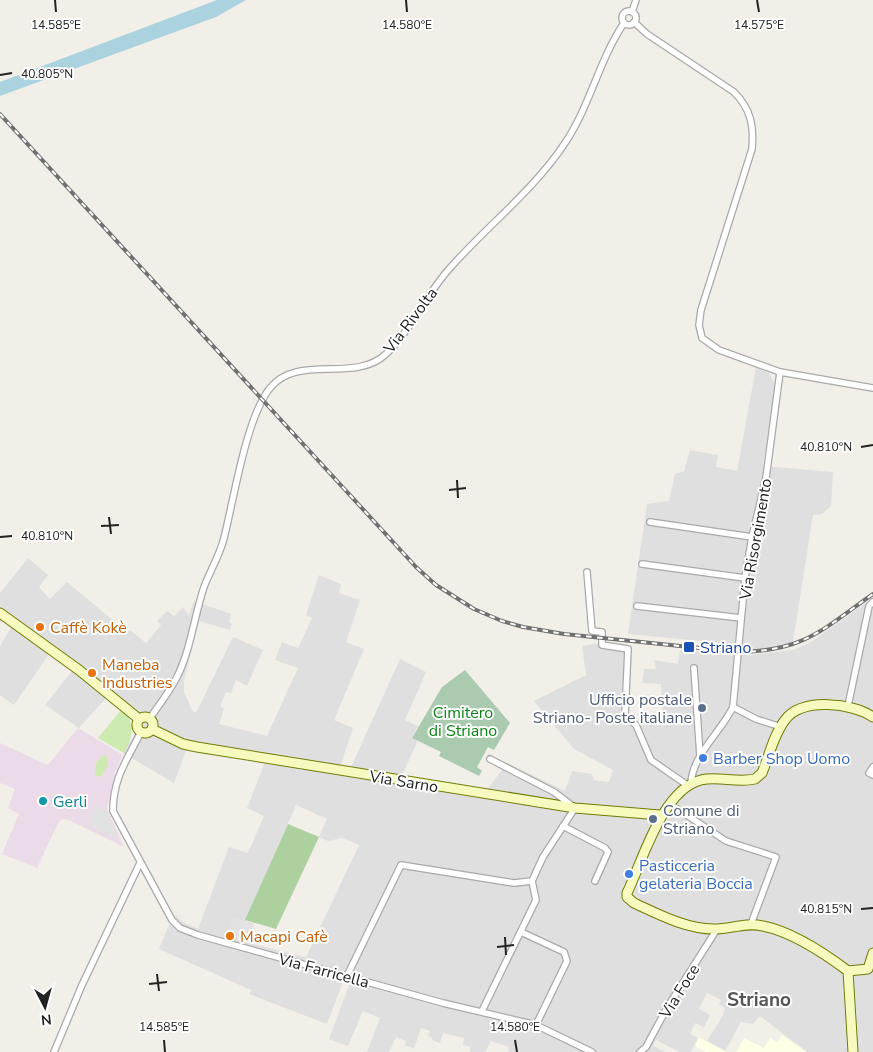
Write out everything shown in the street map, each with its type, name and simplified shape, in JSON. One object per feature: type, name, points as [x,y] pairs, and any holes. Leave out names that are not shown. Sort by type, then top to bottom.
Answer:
[{"type":"main road","points":[[0,613],[79,670],[139,719]]},
{"type":"main road","points":[[689,784],[702,780],[755,779],[762,773],[781,727],[793,712],[821,704],[848,706],[873,716]]},
{"type":"main road","points":[[143,717],[150,718],[153,724],[152,729],[148,732],[141,732],[137,726],[139,719],[143,717]]},
{"type":"main road","name":"Via Sarno","points":[[152,729],[184,744],[197,747],[575,808],[660,815]]},
{"type":"main road","name":"Via Risorgimento","points":[[660,815],[689,784]]},
{"type":"main road","points":[[660,815],[627,897],[634,903],[683,924],[718,929],[751,924],[766,927],[796,939],[848,971],[870,970],[873,953]]},
{"type":"main road","points":[[848,971],[853,1052]]},
{"type":"street","points":[[632,12],[636,0]]},
{"type":"street","points":[[626,11],[632,12],[636,17],[634,22],[624,23],[622,15],[626,11]]},
{"type":"street","points":[[634,22],[647,34],[734,92],[745,105],[754,131],[752,150],[711,276],[700,319],[699,332],[706,344],[780,372],[873,388]]},
{"type":"street","name":"Via Rivolta","points":[[150,718],[176,679],[184,659],[194,617],[224,541],[249,436],[257,412],[270,388],[280,379],[291,374],[308,370],[361,367],[385,355],[448,270],[539,175],[564,144],[578,122],[614,37],[624,23]]},
{"type":"street","name":"Via Risorgimento","points":[[689,784],[700,756],[726,723],[733,707],[745,578],[752,537],[766,478],[780,372]]},
{"type":"street","points":[[650,522],[752,537]]},
{"type":"street","points":[[642,564],[745,578]]},
{"type":"street","points":[[587,572],[592,631],[602,632],[602,645],[628,649],[625,716],[636,725],[651,760],[689,784]]},
{"type":"street","points":[[848,706],[869,606],[873,602]]},
{"type":"street","points":[[637,606],[741,618]]},
{"type":"street","points":[[694,668],[700,756]]},
{"type":"street","points":[[733,707],[756,719],[781,727]]},
{"type":"street","name":"Via Farricella","points":[[141,732],[118,777],[113,798],[113,811],[172,920],[180,928],[198,935],[347,976],[536,1025],[592,1052]]},
{"type":"street","points":[[482,1011],[536,900],[532,880],[543,857],[575,808],[554,792],[490,759]]},
{"type":"street","points":[[873,768],[870,773],[873,775]]},
{"type":"street","points":[[670,804],[726,841],[776,857],[751,924]]},
{"type":"street","points":[[564,826],[605,848],[608,852],[595,881]]},
{"type":"street","points":[[54,1052],[82,985],[140,863]]},
{"type":"street","points":[[347,976],[400,865],[514,883],[532,880]]},
{"type":"street","name":"Via Foce","points":[[640,1052],[646,1047],[667,1008],[718,929]]},
{"type":"street","points":[[521,932],[564,952],[567,961],[536,1025]]},
{"type":"shaded area","points":[[756,367],[769,373],[775,385],[763,466],[833,472],[831,506],[822,514],[813,515],[793,642],[773,648],[747,650],[723,647],[711,642],[628,634],[647,504],[669,501],[675,474],[684,471],[690,450],[718,455],[716,467],[737,471]]},
{"type":"shaded area","points":[[28,558],[48,575],[39,587],[50,599],[67,582],[127,632],[130,630],[146,643],[161,625],[157,621],[167,611],[174,616],[183,607],[189,615],[194,601],[231,614],[229,622],[232,624],[230,630],[199,621],[184,680],[184,692],[192,710],[196,713],[233,637],[263,650],[247,686],[236,680],[231,693],[226,692],[220,706],[224,709],[219,724],[267,736],[298,668],[275,660],[282,642],[298,648],[312,618],[306,615],[319,575],[341,584],[339,593],[360,600],[346,642],[364,649],[334,720],[353,728],[340,767],[351,767],[400,659],[426,672],[405,720],[418,726],[412,737],[418,740],[402,776],[487,790],[507,763],[565,791],[572,771],[592,774],[594,780],[609,782],[613,770],[574,749],[534,701],[586,675],[582,646],[599,643],[630,646],[626,714],[636,722],[647,716],[663,716],[661,684],[642,683],[644,669],[656,669],[654,660],[678,664],[680,650],[750,655],[793,650],[811,642],[873,598],[873,1052],[807,1052],[760,1016],[753,1024],[741,1022],[725,1051],[707,1041],[722,1017],[725,1008],[719,1004],[721,1000],[707,993],[699,1009],[710,1015],[704,1027],[695,1023],[690,1034],[698,1038],[691,1052],[680,1052],[656,1040],[653,1046],[666,1052],[508,1052],[509,1047],[491,1041],[485,1052],[470,1052],[470,1047],[463,1045],[464,1038],[443,1033],[440,1043],[428,1036],[430,1031],[421,1028],[414,1049],[405,1045],[406,1041],[396,1037],[389,1052],[367,1052],[380,1018],[363,1011],[348,1046],[329,1039],[350,983],[343,982],[327,1024],[249,994],[251,990],[159,949],[169,925],[176,915],[181,921],[198,929],[229,847],[248,853],[264,816],[247,808],[265,762],[187,748],[174,783],[123,753],[134,735],[132,719],[107,697],[79,728],[45,705],[72,671],[49,654],[14,705],[0,695],[0,646],[11,627],[2,620],[0,623],[0,593]],"holes":[[[296,805],[327,819],[319,837],[328,841],[342,838],[359,845],[306,957],[237,940]]]},
{"type":"shaded area","name":"Gerli","points":[[78,728],[123,755],[115,772],[107,809],[124,847],[69,820],[62,819],[58,823],[37,868],[2,854],[19,814],[8,808],[15,789],[0,783],[0,743],[48,765]]},
{"type":"shaded area","points":[[96,806],[106,811],[118,836],[113,838],[88,825]]},
{"type":"shaded area","points":[[232,918],[254,923],[249,942],[239,940],[240,934],[229,931]]},
{"type":"shaded area","points":[[782,1035],[807,1052],[736,1052],[744,1038],[764,1048],[770,1038],[777,1042]]},
{"type":"shaded area","points":[[699,1037],[728,1052],[706,1052],[695,1046]]},
{"type":"green space","name":"Cimitero di Striano","points":[[465,670],[510,723],[494,750],[488,747],[477,767],[482,771],[479,776],[439,756],[441,752],[412,738],[442,687]]},
{"type":"green space","points":[[122,709],[129,720],[132,730],[124,753],[98,738]]},
{"type":"green space","points":[[106,755],[108,761],[105,771],[101,776],[97,777],[95,774],[96,763],[102,756]]},
{"type":"green space","points":[[288,824],[319,837],[276,929],[245,920]]},
{"type":"water","points":[[217,0],[246,0],[216,17],[0,96],[0,82]]},
{"type":"railway","points":[[0,114],[416,567],[436,585],[474,609],[502,621],[523,627],[564,634],[738,652],[761,651],[796,643],[825,628],[873,594]]},
{"type":"place","name":"Caffè Kokè","points":[[40,627]]},
{"type":"place","name":"Striano","points":[[689,647]]},
{"type":"place","name":"Maneba Industries","points":[[92,673]]},
{"type":"place","name":"Ufficio postale Striano- Poste italiane","points":[[702,708]]},
{"type":"place","name":"Barber Shop Uomo","points":[[703,758]]},
{"type":"place","name":"Gerli","points":[[43,801]]},
{"type":"place","name":"Comune di Striano","points":[[653,819]]},
{"type":"place","name":"Pasticceria gelateria Boccia","points":[[629,874]]},
{"type":"place","name":"Macapi Cafè","points":[[230,936]]},
{"type":"district","name":"Striano","points":[[759,999]]}]
